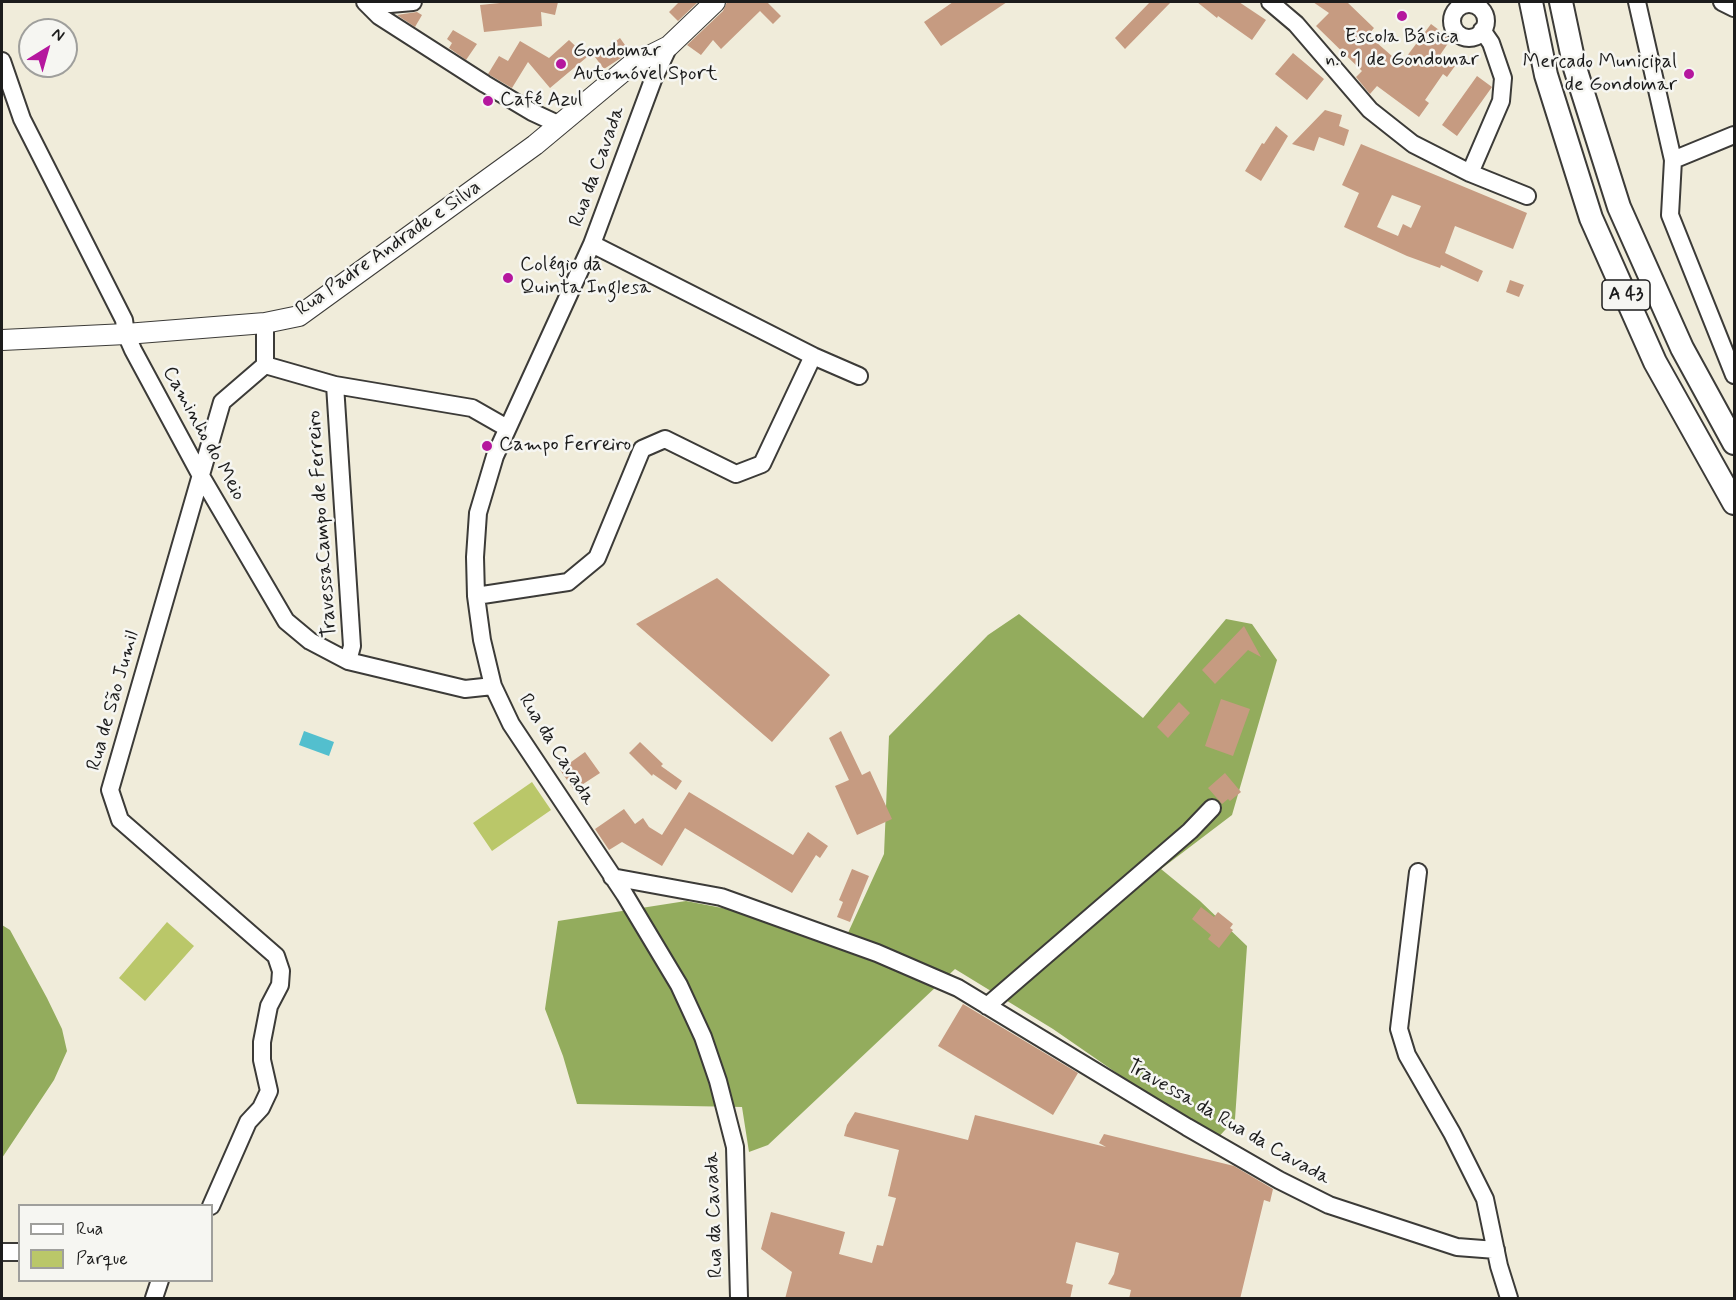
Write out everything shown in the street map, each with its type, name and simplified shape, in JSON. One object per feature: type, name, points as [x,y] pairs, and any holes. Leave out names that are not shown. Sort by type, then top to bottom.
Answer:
[{"type":"highway","name":"A 43","points":[[1531,2],[1546,75],[1591,218],[1655,362],[1734,503]]},
{"type":"highway","name":"A 43","points":[[1561,2],[1575,68],[1619,207],[1682,348],[1734,443]]},
{"type":"main road","name":"Rua Padre Andrade e Silva","points":[[2,340],[126,334],[265,323],[299,316],[535,145],[631,65],[669,46],[715,2]]},
{"type":"street","points":[[366,2],[390,4],[413,2]]},
{"type":"street","points":[[366,2],[379,16],[485,84],[532,112],[560,125]]},
{"type":"street","points":[[1270,2],[1296,24],[1370,110],[1413,144],[1470,173],[1527,196]]},
{"type":"street","points":[[1637,2],[1673,160],[1670,215],[1734,375]]},
{"type":"street","points":[[1722,2],[1734,8]]},
{"type":"street","points":[[1470,173],[1501,101],[1503,78],[1491,43],[1482,30]]},
{"type":"street","name":"Rua da Cavada","points":[[669,46],[653,80],[592,244],[495,456],[478,513],[475,557],[476,596],[482,640],[493,686],[511,724],[612,877],[679,985],[703,1036],[718,1081],[735,1154],[739,1299]]},
{"type":"street","name":"Caminho do Meio","points":[[2,60],[22,119],[124,320],[126,334],[201,476],[286,621],[310,641],[348,661],[465,689],[493,686]]},
{"type":"street","points":[[1673,160],[1734,135]]},
{"type":"street","points":[[592,244],[813,356],[859,376]]},
{"type":"street","points":[[265,323],[265,365],[335,385],[472,408],[507,428]]},
{"type":"street","points":[[476,596],[568,582],[597,558],[642,449],[665,439],[736,474],[762,464],[813,356]]},
{"type":"street","name":"Rua de São Jumil","points":[[212,1204],[248,1122],[261,1108],[269,1091],[262,1060],[262,1042],[269,1006],[280,986],[281,970],[276,956],[120,820],[110,790],[222,402],[265,365]]},
{"type":"street","name":"TravessaCampo de Ferreiro","points":[[335,385],[351,646],[348,661]]},
{"type":"street","points":[[987,1006],[1190,831],[1212,808]]},
{"type":"street","points":[[1418,872],[1399,1029],[1407,1055],[1452,1133],[1485,1199],[1509,1299]]},
{"type":"street","name":"Travessa da Rua da Cavada","points":[[612,877],[721,897],[877,953],[958,988],[1187,1127],[1279,1180],[1329,1205],[1457,1247],[1496,1250]]},
{"type":"street","points":[[2,1252],[18,1252]]},
{"type":"street","points":[[154,1299],[159,1282]]},
{"type":"green space","points":[[1019,614],[1143,718],[1226,619],[1252,624],[1277,660],[1232,815],[1161,869],[1200,901],[1247,946],[1235,1119],[1215,1141],[1053,1029],[955,969],[768,1145],[749,1152],[742,1107],[577,1104],[563,1056],[545,1009],[558,921],[686,901],[779,919],[842,946],[884,854],[889,736],[988,635]]},
{"type":"green space","points":[[532,782],[551,810],[492,851],[473,823]]},
{"type":"green space","points":[[167,922],[194,946],[145,1001],[119,978]]},
{"type":"green space","points":[[2,925],[10,930],[47,998],[62,1029],[67,1051],[54,1080],[2,1158]]},
{"type":"water","points":[[304,731],[334,742],[329,756],[299,745]]},
{"type":"building","points":[[510,2],[558,2],[555,15],[541,12],[542,26],[484,32],[480,5]]},
{"type":"building","points":[[679,2],[698,2],[678,21],[669,12]]},
{"type":"building","points":[[727,2],[769,2],[781,16],[773,24],[760,11],[721,49],[713,40],[701,55],[687,45],[723,11]]},
{"type":"building","points":[[953,2],[1007,2],[941,46],[924,22]]},
{"type":"building","points":[[1150,2],[1171,2],[1125,49],[1115,38]]},
{"type":"building","points":[[1197,2],[1239,2],[1266,20],[1252,40]]},
{"type":"building","points":[[1313,2],[1347,2],[1374,28],[1368,35],[1401,64],[1431,24],[1451,39],[1440,55],[1455,66],[1447,77],[1443,74],[1425,100],[1429,103],[1419,117],[1377,86],[1369,93],[1356,77],[1362,71],[1316,26],[1329,13]]},
{"type":"building","points":[[417,12],[422,15],[415,27],[397,15]]},
{"type":"building","points":[[453,30],[477,44],[466,60],[449,48],[452,43],[447,39]]},
{"type":"building","points":[[620,38],[630,52],[604,69],[595,57]]},
{"type":"building","points":[[569,40],[587,57],[550,88],[528,62],[512,88],[488,74],[499,56],[508,61],[520,41],[549,58]]},
{"type":"building","points":[[1293,53],[1324,79],[1307,100],[1275,74]]},
{"type":"building","points":[[1477,76],[1492,87],[1457,136],[1442,125]]},
{"type":"building","points":[[1325,110],[1342,115],[1339,126],[1349,130],[1344,146],[1319,137],[1314,151],[1292,144]]},
{"type":"building","points":[[1276,126],[1288,136],[1261,181],[1245,171],[1262,143],[1264,144]]},
{"type":"building","points":[[1361,144],[1527,213],[1513,249],[1455,226],[1445,253],[1483,271],[1478,282],[1441,265],[1440,268],[1407,256],[1344,227],[1359,193],[1342,185]],"holes":[[[1392,195],[1421,206],[1411,228],[1403,224],[1398,236],[1377,227]]]},
{"type":"building","points":[[1510,280],[1524,285],[1519,297],[1506,292]]},
{"type":"building","points":[[717,578],[830,675],[772,742],[636,624]]},
{"type":"building","points":[[1244,626],[1261,657],[1248,650],[1215,684],[1202,670]]},
{"type":"building","points":[[1221,699],[1250,709],[1233,756],[1205,746]]},
{"type":"building","points":[[1179,702],[1190,713],[1168,738],[1157,727]]},
{"type":"building","points":[[841,731],[862,775],[870,771],[892,819],[857,835],[835,786],[849,780],[829,738]]},
{"type":"building","points":[[640,742],[663,764],[661,766],[682,781],[676,790],[653,774],[652,776],[629,753]]},
{"type":"building","points":[[585,752],[600,773],[574,790],[560,770]]},
{"type":"building","points":[[1225,773],[1241,792],[1222,804],[1208,788]]},
{"type":"building","points":[[689,792],[793,855],[808,832],[828,846],[820,858],[816,855],[792,893],[685,828],[662,866],[622,842],[609,850],[595,829],[624,809],[635,824],[643,818],[649,827],[662,835]]},
{"type":"building","points":[[852,869],[869,876],[850,922],[837,917],[843,902],[839,900]]},
{"type":"building","points":[[1201,907],[1214,917],[1218,912],[1233,924],[1230,928],[1233,930],[1219,948],[1208,939],[1211,935],[1192,919]]},
{"type":"building","points":[[963,1004],[1078,1073],[1053,1115],[938,1046]]},
{"type":"building","points":[[855,1112],[968,1140],[975,1115],[1106,1147],[1099,1143],[1104,1134],[1234,1166],[1273,1189],[1270,1202],[1264,1200],[1240,1299],[1129,1299],[1131,1290],[1108,1284],[1114,1274],[1119,1253],[1076,1242],[1066,1283],[1073,1285],[1070,1299],[785,1299],[792,1272],[761,1249],[771,1212],[845,1232],[839,1254],[872,1263],[877,1245],[883,1246],[896,1198],[888,1196],[899,1150],[844,1136],[847,1125]]},
{"type":"place","name":"Escola Básica n.º 1 de Gondomar","points":[[1402,16]]},
{"type":"place","name":"Gondomar Automóvel Sport","points":[[561,64]]},
{"type":"place","name":"Mercado Municipal de Gondomar","points":[[1689,74]]},
{"type":"place","name":"Café Azul","points":[[488,101]]},
{"type":"place","name":"Colégio da Quinta Inglesa","points":[[508,278]]},
{"type":"place","name":"Campo Ferreiro","points":[[487,446]]}]
